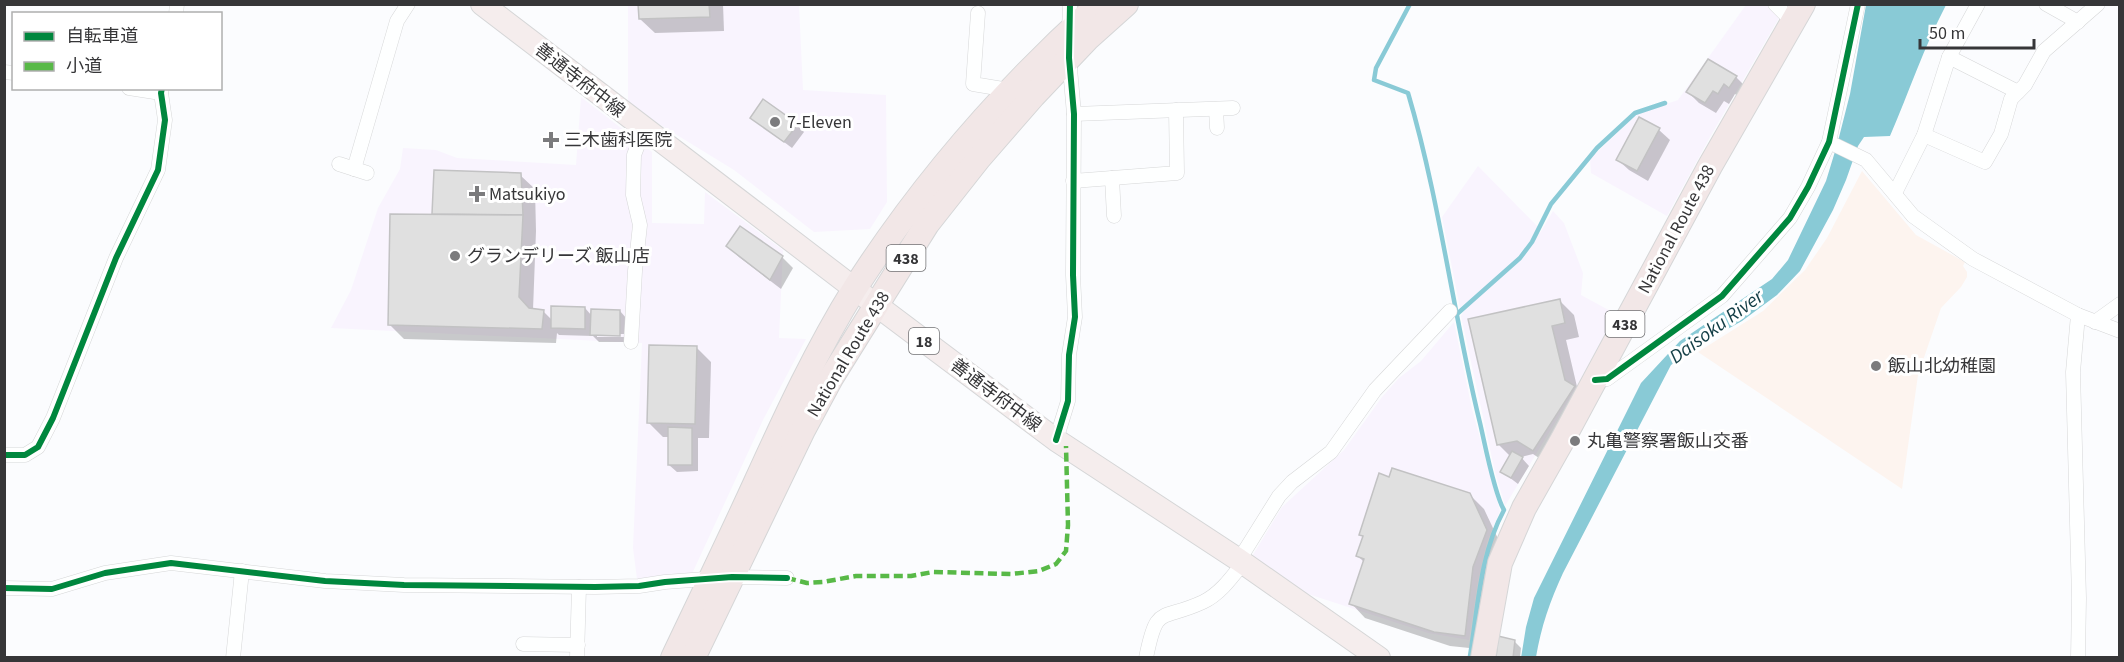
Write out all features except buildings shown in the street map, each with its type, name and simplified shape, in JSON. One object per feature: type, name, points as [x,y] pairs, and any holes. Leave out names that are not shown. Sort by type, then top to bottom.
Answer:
[{"type":"highway","name":"National Route 438","points":[[693,657],[721,578],[785,419],[855,290],[906,214],[960,144],[1009,90],[1099,4]]},
{"type":"highway","name":"National Route 438","points":[[673,657],[721,578],[831,378],[927,224],[979,158],[1069,58],[1126,4]]},
{"type":"highway","name":"National Route 438","points":[[1483,657],[1496,579],[1506,547],[1524,508],[1710,166],[1798,13]]},
{"type":"main road","name":"善通寺府中線","points":[[482,4],[855,290],[1056,440],[1241,562],[1379,657]]},
{"type":"street","points":[[339,164],[361,171],[397,21],[408,4]]},
{"type":"street","points":[[1056,440],[1068,400],[1069,355],[1075,317],[1074,114],[1069,58],[1070,4]]},
{"type":"street","points":[[1775,4],[1798,13]]},
{"type":"street","points":[[1595,380],[1607,379],[1722,296],[1790,218],[1831,143],[1858,4]]},
{"type":"street","points":[[1895,193],[1924,135],[1949,57],[1978,4]]},
{"type":"street","points":[[2046,4],[2078,22]]},
{"type":"street","points":[[1924,135],[1985,162],[2001,134],[2011,99],[2025,86],[2044,51],[2098,4]]},
{"type":"street","points":[[978,13],[973,84],[1009,90]]},
{"type":"street","points":[[1949,57],[2018,92]]},
{"type":"street","points":[[4,454],[25,455],[38,447],[53,418],[116,258],[158,170],[165,120],[161,91]]},
{"type":"street","points":[[1074,114],[1233,108]]},
{"type":"street","points":[[1216,109],[1216,128]]},
{"type":"street","points":[[1073,181],[1177,172],[1176,110]]},
{"type":"street","points":[[631,342],[640,225],[633,195],[634,154],[644,129]]},
{"type":"street","points":[[1831,143],[1866,160],[1913,216],[1973,259],[2078,315],[2120,331]]},
{"type":"street","points":[[1112,178],[1114,216]]},
{"type":"street","points":[[2096,322],[2120,304]]},
{"type":"street","points":[[1146,657],[1152,630],[1158,619],[1169,612],[1203,602],[1229,581],[1279,496],[1292,482],[1331,452],[1375,390],[1450,311]]},
{"type":"street","points":[[2078,315],[2073,372],[2079,598],[2078,657]]},
{"type":"street","points":[[4,588],[52,589],[105,573],[171,563],[336,582],[579,587],[639,586],[721,578],[787,578]]},
{"type":"street","points":[[233,657],[242,571]]},
{"type":"street","points":[[523,644],[578,651],[579,587]]},
{"type":"shaded area","points":[[628,5],[799,5],[803,90],[886,95],[887,202],[870,229],[814,232],[734,170],[628,105]]},
{"type":"shaded area","points":[[1746,5],[1767,5],[1779,18],[1667,216],[1591,173],[1590,159],[1637,114],[1678,100]]},
{"type":"shaded area","points":[[581,97],[652,152],[652,223],[704,224],[705,192],[783,250],[779,338],[806,339],[763,420],[691,576],[637,579],[633,548],[642,343],[331,328],[351,290],[378,208],[400,169],[403,148],[436,150],[457,158],[576,165]]},
{"type":"shaded area","points":[[1478,166],[1538,227],[1537,232],[1540,233],[1553,211],[1564,223],[1583,273],[1581,295],[1616,314],[1578,384],[1505,506],[1495,472],[1461,316],[1465,309],[1463,305],[1460,308],[1442,217]]},
{"type":"shaded area","points":[[1862,171],[1916,235],[1965,262],[1963,266],[1967,272],[1967,277],[1961,287],[1941,308],[1918,375],[1902,489],[1698,352],[1763,311],[1805,270],[1827,238]]},
{"type":"shaded area","points":[[1454,322],[1472,409],[1500,511],[1487,542],[1478,581],[1469,640],[1428,633],[1305,593],[1251,558],[1282,507],[1344,450],[1382,397],[1399,378],[1421,361]]},
{"type":"water","name":"Daisoku River","points":[[1866,5],[1946,5],[1890,136],[1864,137],[1858,146],[1833,210],[1800,271],[1777,295],[1742,321],[1671,365],[1563,573],[1546,614],[1536,657],[1521,658],[1534,598],[1641,383],[1680,341],[1772,279],[1788,260],[1826,181],[1850,94]]},
{"type":"waterway","points":[[1410,4],[1376,68],[1374,80],[1408,93],[1438,216],[1470,382],[1487,455],[1504,510],[1485,563],[1470,656]]},
{"type":"waterway","points":[[1457,314],[1520,258],[1532,242],[1551,204],[1597,148],[1635,113],[1665,103]]},
{"type":"marked path","points":[[787,578],[807,583],[856,576],[911,576],[933,572],[1011,574],[1039,571],[1056,564],[1066,551],[1068,525],[1066,446]]},
{"type":"cycle path","points":[[1056,440],[1068,401],[1069,355],[1075,317],[1074,114],[1069,58],[1070,4]]},
{"type":"cycle path","points":[[1595,380],[1607,379],[1722,296],[1790,218],[1808,187],[1829,142],[1858,4]]},
{"type":"cycle path","points":[[4,455],[25,455],[38,447],[53,418],[116,258],[158,170],[165,120],[162,90]]},
{"type":"cycle path","points":[[4,588],[52,589],[105,573],[171,563],[325,581],[404,585],[595,587],[639,586],[732,577],[787,578]]},
{"type":"place","name":"7-Eleven","points":[[775,122]]},
{"type":"place","name":"三木歯科医院","points":[[551,140]]},
{"type":"place","name":"Matsukiyo","points":[[477,194]]},
{"type":"place","name":"グランデリーズ 飯山店","points":[[455,256]]},
{"type":"place","name":"飯山北幼稚園","points":[[1876,366]]},
{"type":"place","name":"丸亀警察署飯山交番","points":[[1575,441]]}]
